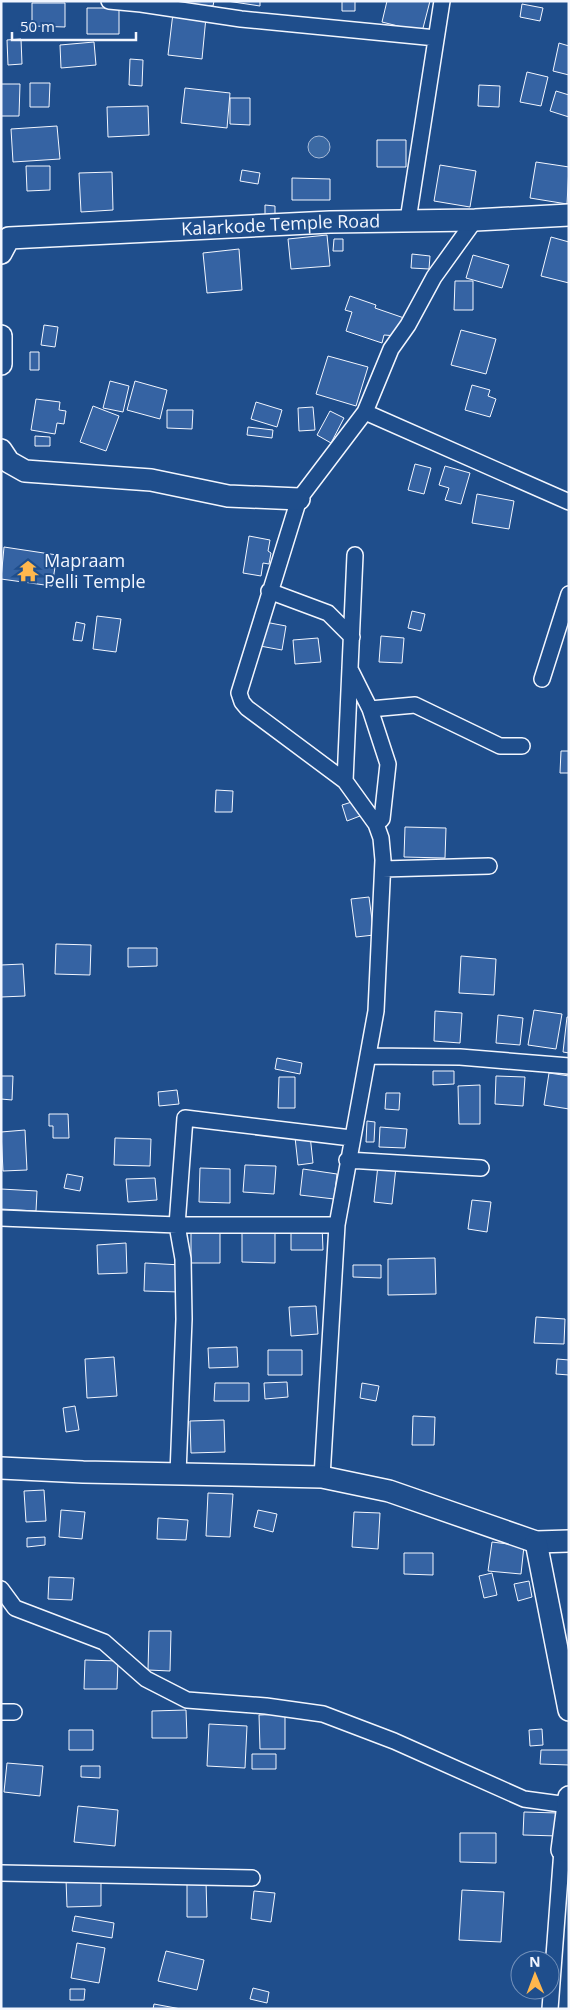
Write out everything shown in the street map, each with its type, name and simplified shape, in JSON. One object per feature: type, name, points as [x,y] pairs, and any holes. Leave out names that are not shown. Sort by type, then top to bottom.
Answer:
[{"type":"main road","name":"Kalarkode Temple Road","points":[[1,253],[9,238],[408,220],[475,220],[569,215]]},
{"type":"main road","points":[[1,336],[1,364]]},
{"type":"main road","points":[[1,450],[9,462],[25,471],[150,480],[228,496],[299,498]]},
{"type":"main road","points":[[1,1468],[322,1477],[389,1491],[536,1542],[569,1541]]},
{"type":"main road","points":[[536,1542],[569,1710]]},
{"type":"main road","points":[[565,1851],[568,1801]]},
{"type":"street","points":[[108,1],[241,19],[436,38]]},
{"type":"street","points":[[408,220],[442,1]]},
{"type":"street","points":[[322,1477],[337,1225],[351,1138],[369,1056],[376,1011],[383,869],[381,838],[376,824],[345,781],[247,708],[242,702],[239,693],[240,683],[299,498],[365,412],[391,349],[408,325],[434,277],[475,220]]},
{"type":"street","points":[[365,412],[569,502]]},
{"type":"street","points":[[345,781],[356,555]]},
{"type":"street","points":[[269,591],[328,613],[352,637]]},
{"type":"street","points":[[542,679],[569,594]]},
{"type":"street","points":[[350,670],[370,709],[388,764],[382,819],[376,824]]},
{"type":"street","points":[[370,709],[415,705],[500,746],[522,746]]},
{"type":"street","points":[[383,869],[489,866]]},
{"type":"street","points":[[369,1056],[460,1057],[569,1066]]},
{"type":"street","points":[[178,1474],[184,1319],[183,1259],[177,1225],[185,1118],[351,1138]]},
{"type":"street","points":[[348,1160],[481,1168]]},
{"type":"street","points":[[1,1218],[177,1225],[337,1225]]},
{"type":"street","points":[[1,1589],[15,1608],[104,1642],[146,1679],[187,1700],[266,1706],[323,1714],[394,1740],[524,1799],[568,1801]]},
{"type":"street","points":[[550,2009],[565,1851]]},
{"type":"street","points":[[1,1873],[252,1878]]},
{"type":"water","points":[[319,136],[327,139],[330,147],[327,155],[319,158],[311,155],[308,147],[311,139]]},
{"type":"building","points":[[175,1],[214,1],[213,6],[175,5]]},
{"type":"building","points":[[227,1],[260,1],[260,6]]},
{"type":"building","points":[[342,1],[355,1],[355,11],[342,11]]},
{"type":"building","points":[[387,1],[430,1],[422,32],[382,22]]},
{"type":"building","points":[[32,3],[65,3],[65,27],[32,26]]},
{"type":"building","points":[[522,4],[543,8],[540,21],[520,17]]},
{"type":"building","points":[[87,8],[119,8],[119,34],[87,34]]},
{"type":"building","points":[[173,13],[206,17],[202,59],[168,55]]},
{"type":"building","points":[[21,39],[22,64],[8,65],[7,40]]},
{"type":"building","points":[[94,42],[96,65],[61,68],[60,45]]},
{"type":"building","points":[[559,43],[569,46],[569,75],[553,71]]},
{"type":"building","points":[[130,59],[143,60],[142,86],[129,85]]},
{"type":"building","points":[[527,72],[548,77],[541,106],[520,102]]},
{"type":"building","points":[[30,83],[50,83],[49,107],[30,107]]},
{"type":"building","points":[[1,84],[20,84],[19,116],[1,116]]},
{"type":"building","points":[[479,85],[500,86],[499,107],[478,106]]},
{"type":"building","points":[[185,88],[230,93],[227,128],[181,123]]},
{"type":"building","points":[[556,91],[569,95],[569,117],[550,111]]},
{"type":"building","points":[[230,98],[250,98],[250,125],[230,124]]},
{"type":"building","points":[[148,106],[149,135],[108,137],[107,107]]},
{"type":"building","points":[[57,126],[60,159],[13,162],[11,129]]},
{"type":"building","points":[[377,140],[406,140],[406,167],[377,167]]},
{"type":"building","points":[[536,162],[569,167],[567,204],[530,198]]},
{"type":"building","points":[[440,165],[476,171],[470,207],[434,201]]},
{"type":"building","points":[[26,166],[50,166],[50,190],[27,191]]},
{"type":"building","points":[[242,170],[260,173],[258,184],[240,181]]},
{"type":"building","points":[[112,172],[113,210],[81,212],[79,173]]},
{"type":"building","points":[[292,178],[330,179],[330,200],[292,200]]},
{"type":"building","points":[[265,205],[275,206],[275,219],[265,219]]},
{"type":"building","points":[[327,235],[330,266],[291,269],[288,239]]},
{"type":"building","points":[[551,237],[569,242],[569,283],[541,276]]},
{"type":"building","points":[[334,239],[343,239],[343,251],[333,251]]},
{"type":"building","points":[[239,249],[242,290],[207,293],[203,253]]},
{"type":"building","points":[[412,254],[430,256],[429,269],[411,268]]},
{"type":"building","points":[[473,255],[509,265],[502,288],[466,278]]},
{"type":"building","points":[[455,281],[473,281],[473,310],[454,310]]},
{"type":"building","points":[[350,296],[376,305],[375,308],[407,319],[398,336],[384,335],[382,343],[346,331],[352,312],[345,310]]},
{"type":"building","points":[[44,325],[58,327],[55,347],[41,345]]},
{"type":"building","points":[[461,330],[496,339],[486,374],[451,365]]},
{"type":"building","points":[[30,352],[39,352],[39,370],[30,370]]},
{"type":"building","points":[[328,356],[368,367],[356,406],[316,394]]},
{"type":"building","points":[[110,381],[129,386],[123,412],[103,408]]},
{"type":"building","points":[[135,381],[167,390],[160,419],[127,410]]},
{"type":"building","points":[[472,385],[490,390],[488,396],[496,399],[490,417],[465,410]]},
{"type":"building","points":[[36,399],[60,402],[59,410],[66,411],[64,424],[57,423],[55,434],[31,430]]},
{"type":"building","points":[[256,402],[282,410],[277,427],[251,419]]},
{"type":"building","points":[[93,406],[119,416],[106,451],[80,442]]},
{"type":"building","points":[[313,407],[315,430],[299,431],[298,408]]},
{"type":"building","points":[[167,410],[193,410],[192,429],[167,428]]},
{"type":"building","points":[[330,411],[344,418],[331,443],[317,435]]},
{"type":"building","points":[[248,427],[273,430],[272,438],[247,435]]},
{"type":"building","points":[[35,436],[50,437],[50,446],[35,446]]},
{"type":"building","points":[[415,464],[431,468],[424,494],[408,490]]},
{"type":"building","points":[[445,466],[470,473],[461,504],[445,500],[449,488],[439,485]]},
{"type":"building","points":[[477,494],[514,501],[509,529],[472,523]]},
{"type":"building","points":[[249,536],[270,540],[268,551],[271,553],[269,564],[263,563],[261,576],[243,573]]},
{"type":"building","name":"Mapraam Pelli Temple","points":[[4,547],[57,555],[52,586],[1,579]]},
{"type":"building","points":[[412,611],[425,614],[421,631],[408,628]]},
{"type":"building","points":[[97,616],[121,619],[116,652],[93,649]]},
{"type":"building","points":[[76,622],[85,624],[82,641],[73,640]]},
{"type":"building","points":[[265,622],[286,626],[282,650],[260,646]]},
{"type":"building","points":[[381,636],[404,638],[402,663],[379,662]]},
{"type":"building","points":[[318,638],[321,662],[295,664],[293,640]]},
{"type":"building","points":[[561,751],[569,751],[569,773],[560,773]]},
{"type":"building","points":[[216,790],[233,791],[232,812],[215,812]]},
{"type":"building","points":[[355,801],[360,816],[347,821],[342,805]]},
{"type":"building","points":[[405,827],[446,828],[445,858],[404,857]]},
{"type":"building","points":[[369,897],[374,935],[356,937],[351,899]]},
{"type":"building","points":[[56,944],[91,945],[90,975],[55,974]]},
{"type":"building","points":[[128,948],[157,948],[157,966],[128,967]]},
{"type":"building","points":[[461,956],[496,959],[494,995],[459,993]]},
{"type":"building","points":[[23,964],[25,996],[1,997],[1,965]]},
{"type":"building","points":[[534,1010],[562,1014],[556,1049],[528,1045]]},
{"type":"building","points":[[435,1011],[462,1013],[460,1043],[434,1041]]},
{"type":"building","points":[[498,1015],[523,1018],[520,1045],[496,1043]]},
{"type":"building","points":[[567,1017],[569,1017],[569,1053],[563,1052]]},
{"type":"building","points":[[277,1058],[302,1063],[300,1074],[275,1069]]},
{"type":"building","points":[[433,1071],[454,1071],[454,1084],[433,1085]]},
{"type":"building","points":[[549,1073],[569,1076],[569,1109],[544,1105]]},
{"type":"building","points":[[1,1076],[13,1076],[12,1100],[1,1099]]},
{"type":"building","points":[[496,1076],[525,1077],[523,1106],[495,1104]]},
{"type":"building","points":[[279,1077],[295,1077],[295,1108],[278,1108]]},
{"type":"building","points":[[480,1085],[480,1124],[459,1124],[458,1086]]},
{"type":"building","points":[[177,1090],[179,1104],[159,1106],[158,1092]]},
{"type":"building","points":[[386,1093],[400,1093],[399,1110],[385,1109]]},
{"type":"building","points":[[49,1114],[68,1114],[69,1138],[53,1138],[53,1126],[49,1126]]},
{"type":"building","points":[[367,1121],[375,1122],[374,1142],[366,1142]]},
{"type":"building","points":[[380,1127],[407,1129],[405,1148],[379,1147]]},
{"type":"building","points":[[25,1130],[27,1170],[3,1171],[1,1132]]},
{"type":"building","points":[[310,1135],[313,1163],[298,1165],[295,1137]]},
{"type":"building","points":[[115,1138],[151,1139],[150,1166],[114,1165]]},
{"type":"building","points":[[245,1165],[276,1166],[274,1194],[243,1192]]},
{"type":"building","points":[[378,1165],[396,1167],[392,1204],[374,1202]]},
{"type":"building","points":[[200,1168],[230,1169],[230,1203],[199,1202]]},
{"type":"building","points":[[303,1169],[337,1174],[334,1199],[300,1195]]},
{"type":"building","points":[[67,1174],[83,1177],[80,1191],[64,1188]]},
{"type":"building","points":[[155,1178],[157,1200],[128,1202],[126,1179]]},
{"type":"building","points":[[1,1189],[37,1191],[36,1211],[1,1209]]},
{"type":"building","points":[[472,1200],[491,1202],[487,1232],[468,1229]]},
{"type":"building","points":[[322,1225],[323,1250],[291,1250],[291,1226]]},
{"type":"building","points":[[191,1230],[220,1230],[220,1263],[191,1263]]},
{"type":"building","points":[[242,1230],[275,1231],[275,1263],[242,1262]]},
{"type":"building","points":[[126,1243],[127,1273],[98,1274],[97,1245]]},
{"type":"building","points":[[435,1258],[436,1294],[388,1295],[388,1259]]},
{"type":"building","points":[[145,1263],[181,1265],[180,1292],[144,1291]]},
{"type":"building","points":[[353,1265],[381,1265],[381,1278],[353,1277]]},
{"type":"building","points":[[316,1306],[318,1334],[291,1336],[289,1307]]},
{"type":"building","points":[[536,1317],[565,1319],[564,1344],[534,1343]]},
{"type":"building","points":[[237,1347],[238,1367],[209,1368],[208,1348]]},
{"type":"building","points":[[268,1350],[302,1350],[302,1375],[268,1375]]},
{"type":"building","points":[[114,1357],[117,1396],[87,1398],[85,1359]]},
{"type":"building","points":[[557,1359],[569,1360],[569,1375],[556,1374]]},
{"type":"building","points":[[287,1382],[288,1397],[265,1399],[264,1383]]},
{"type":"building","points":[[215,1383],[249,1383],[249,1401],[214,1401]]},
{"type":"building","points":[[362,1383],[379,1386],[376,1401],[360,1398]]},
{"type":"building","points":[[75,1406],[79,1430],[66,1432],[63,1408]]},
{"type":"building","points":[[413,1416],[435,1417],[434,1445],[412,1445]]},
{"type":"building","points":[[224,1420],[225,1452],[191,1453],[190,1421]]},
{"type":"building","points":[[44,1490],[46,1521],[26,1522],[24,1491]]},
{"type":"building","points":[[208,1493],[233,1494],[230,1537],[206,1536]]},
{"type":"building","points":[[61,1510],[85,1512],[82,1539],[59,1537]]},
{"type":"building","points":[[258,1510],[277,1514],[273,1532],[254,1527]]},
{"type":"building","points":[[354,1512],[380,1513],[378,1549],[352,1547]]},
{"type":"building","points":[[158,1518],[188,1520],[186,1540],[157,1539]]},
{"type":"building","points":[[45,1537],[45,1545],[27,1547],[27,1538]]},
{"type":"building","points":[[492,1542],[524,1546],[521,1574],[488,1571]]},
{"type":"building","points":[[404,1553],[433,1553],[433,1575],[404,1574]]},
{"type":"building","points":[[492,1573],[497,1595],[484,1598],[479,1576]]},
{"type":"building","points":[[49,1577],[74,1578],[72,1600],[48,1599]]},
{"type":"building","points":[[529,1581],[532,1597],[518,1601],[514,1584]]},
{"type":"building","points":[[149,1631],[171,1631],[170,1671],[148,1670]]},
{"type":"building","points":[[85,1660],[118,1661],[117,1689],[84,1689]]},
{"type":"building","points":[[186,1710],[187,1738],[152,1738],[152,1711]]},
{"type":"building","points":[[285,1714],[285,1749],[260,1749],[259,1715]]},
{"type":"building","points":[[209,1724],[247,1726],[245,1768],[207,1766]]},
{"type":"building","points":[[542,1729],[543,1745],[530,1746],[529,1730]]},
{"type":"building","points":[[69,1730],[93,1730],[93,1750],[69,1750]]},
{"type":"building","points":[[541,1750],[569,1750],[569,1765],[540,1764]]},
{"type":"building","points":[[252,1754],[276,1754],[276,1769],[252,1769]]},
{"type":"building","points":[[7,1763],[43,1766],[40,1796],[4,1792]]},
{"type":"building","points":[[81,1766],[100,1766],[100,1778],[81,1777]]},
{"type":"building","points":[[78,1806],[118,1810],[115,1846],[74,1842]]},
{"type":"building","points":[[524,1812],[558,1813],[558,1836],[523,1835]]},
{"type":"building","points":[[460,1833],[496,1833],[496,1863],[460,1862]]},
{"type":"building","points":[[101,1878],[101,1906],[67,1907],[66,1879]]},
{"type":"building","points":[[187,1881],[206,1881],[207,1917],[187,1917]]},
{"type":"building","points":[[462,1890],[504,1892],[501,1942],[459,1940]]},
{"type":"building","points":[[254,1891],[275,1893],[271,1922],[251,1919]]},
{"type":"building","points":[[75,1916],[114,1923],[112,1938],[72,1931]]},
{"type":"building","points":[[77,1943],[105,1948],[99,1983],[71,1978]]},
{"type":"building","points":[[166,1951],[204,1960],[197,1990],[158,1981]]},
{"type":"building","points":[[253,1988],[269,1992],[267,2003],[250,1999]]},
{"type":"building","points":[[70,1989],[85,1989],[84,2000],[70,2000]]},
{"type":"building","points":[[154,2004],[181,2009],[153,2009]]},
{"type":"place","name":"Mapraam Pelli Temple","points":[[28,571]]}]
